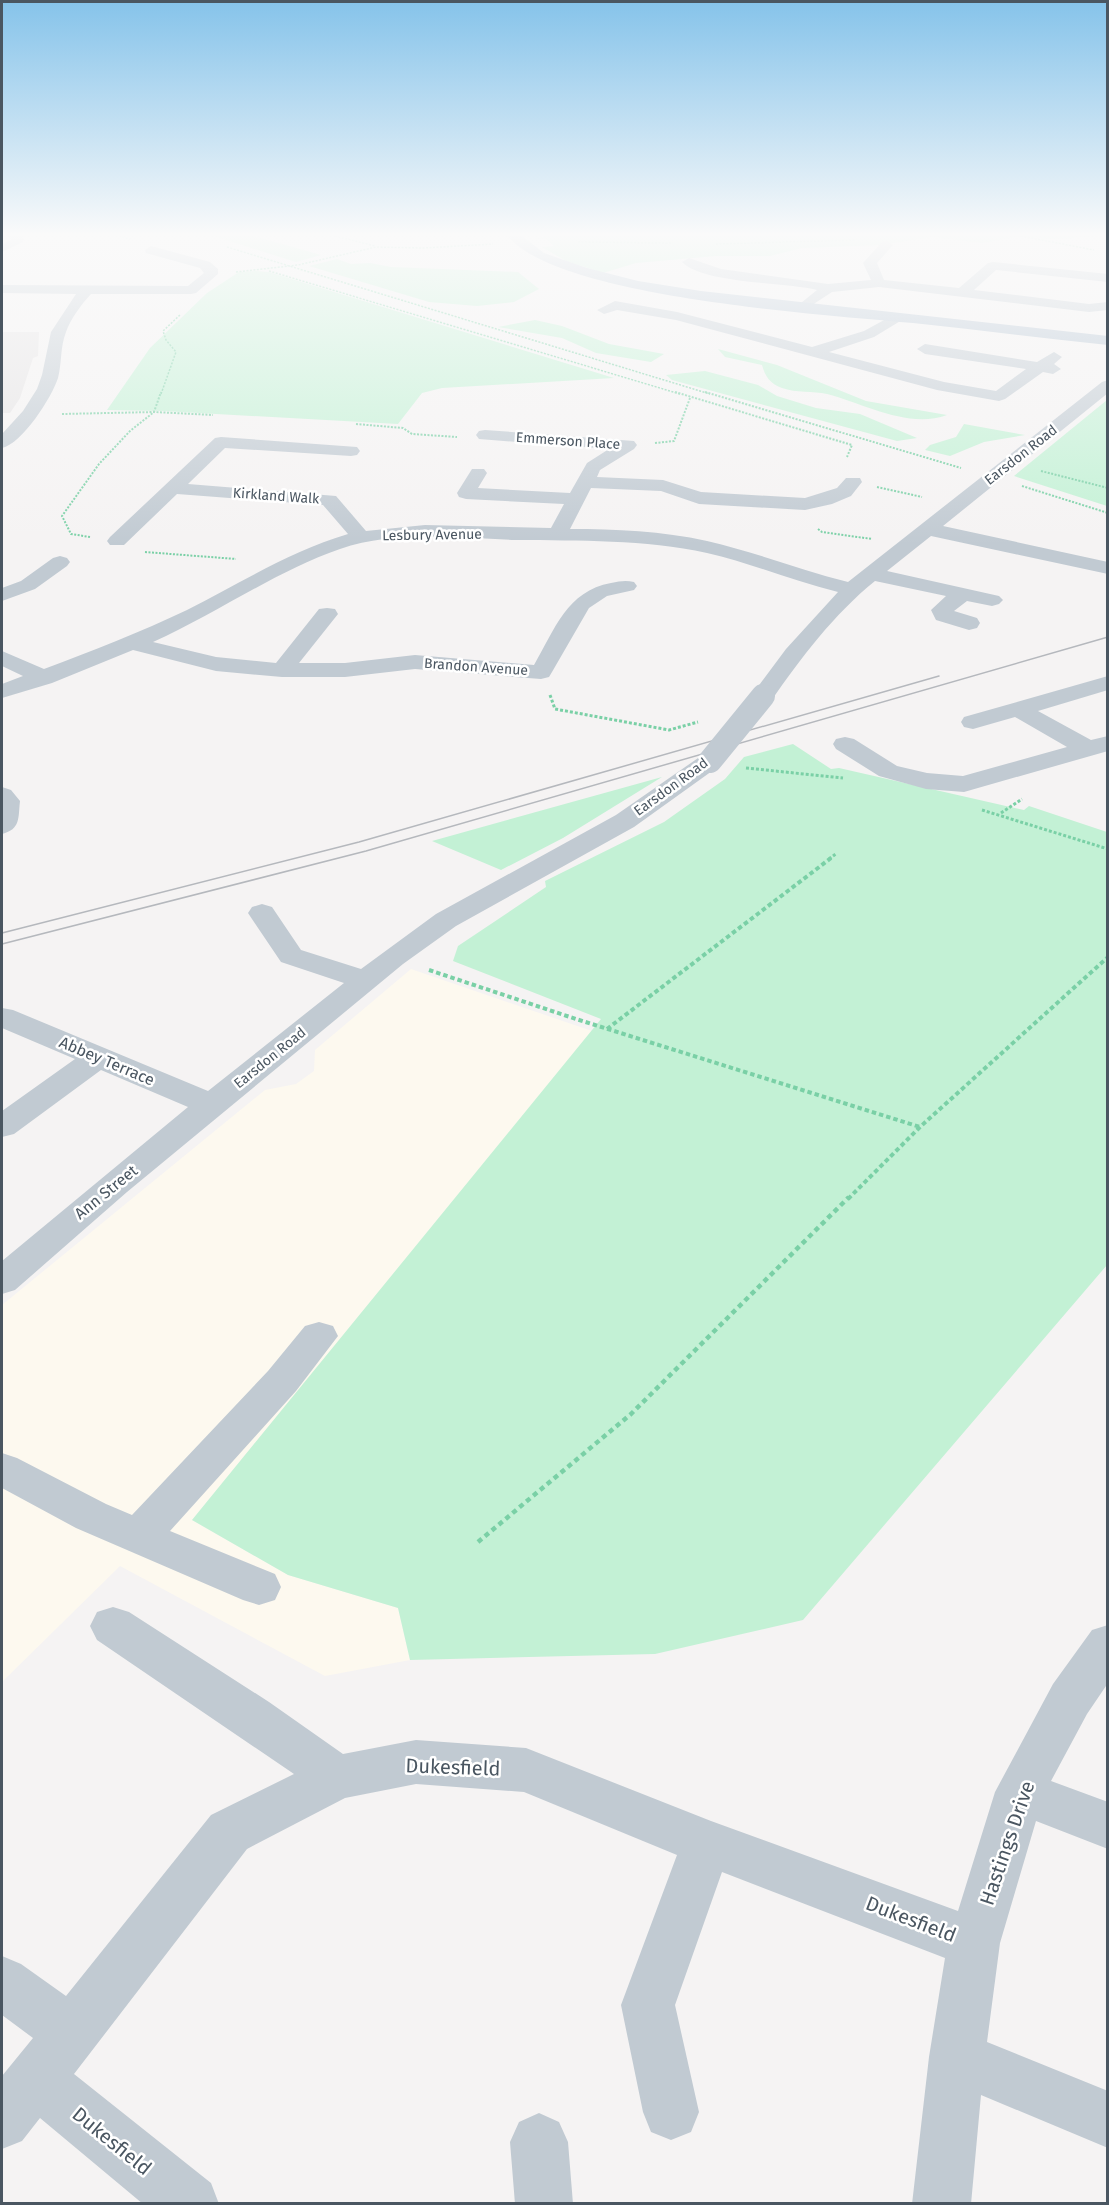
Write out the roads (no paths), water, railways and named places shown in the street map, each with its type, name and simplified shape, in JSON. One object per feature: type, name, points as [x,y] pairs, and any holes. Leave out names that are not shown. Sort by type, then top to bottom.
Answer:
[{"type":"main road","points":[[1089,339],[1107,341]]},
{"type":"street","points":[[2,443],[23,422],[42,396],[49,379],[56,339]]},
{"type":"street","points":[[763,339],[943,387],[999,396]]},
{"type":"street","points":[[814,352],[854,339]]},
{"type":"street","points":[[925,349],[1057,364]]},
{"type":"street","points":[[1022,352],[1057,364]]},
{"type":"street","points":[[984,407],[999,396],[1057,364]]},
{"type":"street","name":"Earsdon Road","points":[[212,1106],[365,980],[446,921],[624,821],[710,761],[818,623],[852,589],[1107,385]]},
{"type":"street","name":"Emmerson Place","points":[[486,435],[628,445],[593,466],[557,535]]},
{"type":"street","points":[[117,541],[221,442],[351,451]]},
{"type":"street","points":[[478,473],[465,493],[576,499]]},
{"type":"street","points":[[585,482],[663,486],[699,498],[805,504],[825,500],[844,492],[853,482]]},
{"type":"street","name":"Kirkland Walk","points":[[173,488],[329,500],[362,538]]},
{"type":"street","points":[[805,504],[813,524]]},
{"type":"street","points":[[928,529],[1106,567]]},
{"type":"street","name":"Lesbury Avenue","points":[[2,692],[44,678],[131,643],[193,615],[312,554],[335,544],[362,538],[414,532],[651,539],[685,543],[743,555],[810,580],[852,589]]},
{"type":"street","points":[[2,596],[28,585],[60,562]]},
{"type":"street","points":[[871,574],[992,600]]},
{"type":"street","name":"Brandon Avenue","points":[[131,643],[216,664],[282,670],[345,670],[415,662],[541,672],[581,604],[600,591],[627,586]]},
{"type":"street","points":[[962,594],[942,610],[944,615],[969,623]]},
{"type":"street","points":[[282,670],[327,614]]},
{"type":"street","points":[[2,658],[44,678]]},
{"type":"street","points":[[973,722],[1107,683]]},
{"type":"street","points":[[1018,709],[1098,746]]},
{"type":"street","points":[[845,744],[888,771],[926,781],[964,784],[1098,746]]},
{"type":"street","points":[[2,795],[7,801],[2,826]]},
{"type":"street","points":[[262,913],[291,956],[365,980]]},
{"type":"street","name":"Abbey Terrace","points":[[2,1017],[212,1106]]},
{"type":"street","points":[[2,1127],[98,1057]]},
{"type":"street","name":"Ann Street","points":[[2,1281],[212,1106]]},
{"type":"street","points":[[139,1536],[282,1381],[318,1336]]},
{"type":"street","points":[[2,1469],[91,1516],[259,1587]]},
{"type":"street","points":[[113,1626],[252,1717],[337,1777]]},
{"type":"street","name":"Hastings Drive","points":[[941,2204],[957,2057],[974,1943],[1020,1792],[1070,1699],[1107,1644]]},
{"type":"street","name":"Dukesfield","points":[[190,2204],[18,2099],[229,1832],[337,1777],[416,1762],[526,1770],[707,1843],[974,1943]]},
{"type":"street","points":[[1020,1792],[1107,1826]]},
{"type":"street","points":[[671,2112],[648,2005],[707,1843]]},
{"type":"street","points":[[2,1983],[71,2032]]},
{"type":"street","points":[[957,2057],[1107,2120]]},
{"type":"street","points":[[539,2142],[544,2204]]},
{"type":"tram line","points":[[2,944],[366,851],[1108,637]]},
{"type":"tram line","points":[[2,933],[359,842],[939,676]]}]
